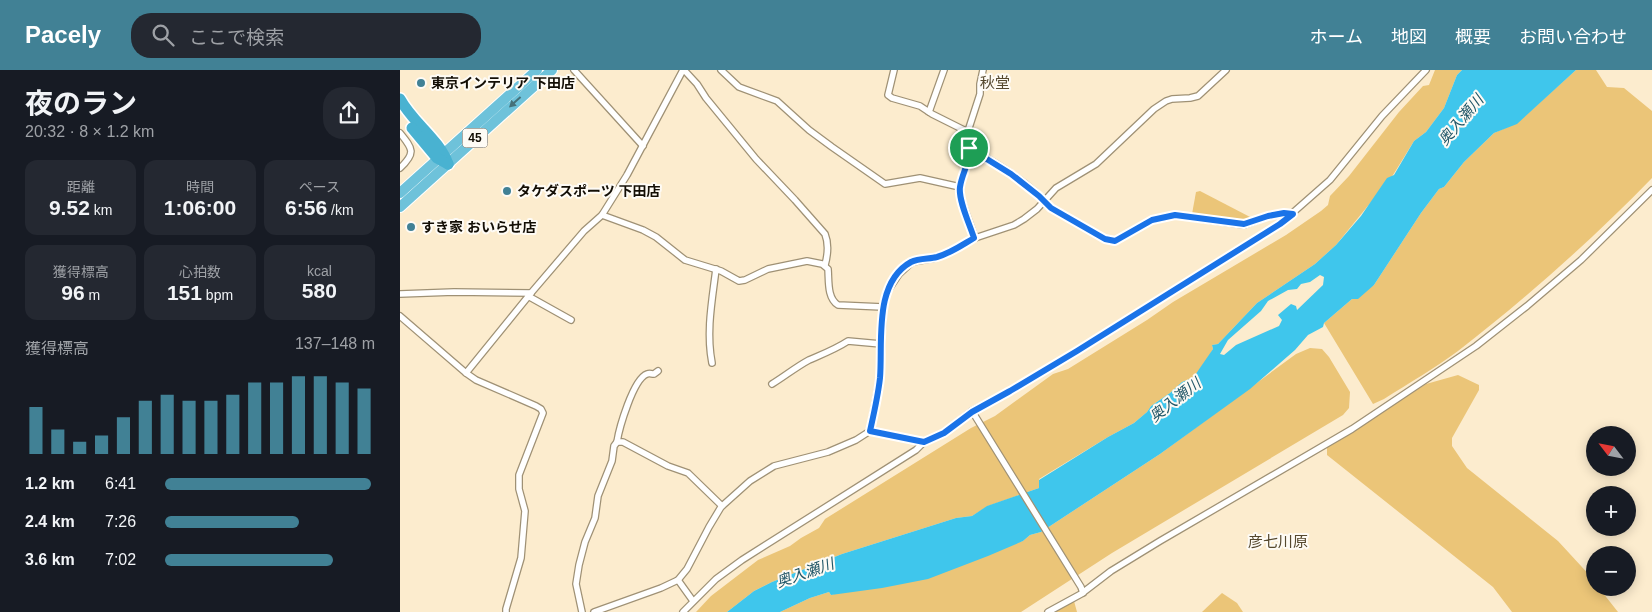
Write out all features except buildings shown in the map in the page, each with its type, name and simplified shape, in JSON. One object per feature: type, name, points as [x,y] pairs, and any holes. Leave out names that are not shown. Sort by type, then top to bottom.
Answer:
[{"type":"highway","name":"45","points":[[400,207],[443,158],[537,70]]},
{"type":"highway","name":"45","points":[[400,193],[552,70]]},
{"type":"highway","points":[[400,99],[443,158]]},
{"type":"highway","points":[[400,112],[443,158]]},
{"type":"street","points":[[574,70],[643,146]]},
{"type":"street","points":[[466,373],[584,231],[602,215],[643,146],[653,124],[684,70],[756,159],[825,234],[828,240],[828,255],[825,265]]},
{"type":"street","points":[[720,70],[740,88],[777,101],[824,142],[885,184],[920,178],[960,187]]},
{"type":"street","points":[[894,70],[888,95],[892,98],[920,106],[968,132]]},
{"type":"street","points":[[929,112],[944,70]]},
{"type":"street","points":[[974,238],[961,199],[960,187],[968,164],[968,132],[980,94],[983,70]]},
{"type":"street","points":[[870,431],[880,378],[883,307],[887,292],[899,274],[908,265],[919,260],[935,258],[950,252],[974,238],[1014,225],[1037,209],[1056,188],[1096,164],[1154,109],[1172,99],[1198,96],[1226,70]]},
{"type":"street","points":[[683,612],[716,579],[742,560],[916,450],[924,442],[944,433],[1280,224],[1330,180],[1382,116],[1426,70]]},
{"type":"street","points":[[400,133],[411,148],[412,154],[400,168]]},
{"type":"street","points":[[969,148],[1045,200],[1051,208],[1105,239],[1115,241],[1139,226],[1166,216],[1175,215],[1244,224],[1268,216],[1284,213],[1293,214]]},
{"type":"street","points":[[1048,612],[1160,541],[1352,428],[1476,346],[1581,260],[1652,190]]},
{"type":"street","points":[[602,215],[643,230],[685,260],[716,269],[739,281],[778,266],[807,261],[825,265],[828,269],[833,302],[838,305],[883,307]]},
{"type":"street","points":[[712,363],[709,346],[709,325],[716,269]]},
{"type":"street","points":[[400,294],[454,292],[529,295],[571,320]]},
{"type":"street","points":[[400,316],[476,380],[536,406],[543,412],[518,475],[519,489],[525,512],[521,558],[506,612]]},
{"type":"street","points":[[772,384],[791,370],[836,349],[848,341],[880,344]]},
{"type":"street","points":[[582,612],[576,584],[578,565],[595,518],[598,496],[612,461],[614,446],[617,442],[622,420],[632,394],[644,375],[654,374],[658,371]]},
{"type":"street","points":[[974,414],[1082,590]]},
{"type":"street","points":[[594,612],[678,580],[687,569],[708,527],[722,506],[750,481],[774,466],[828,452],[856,440],[870,431],[924,442]]},
{"type":"street","points":[[617,442],[623,442],[668,466],[688,473],[722,506]]},
{"type":"street","points":[[678,580],[693,601]]},
{"type":"shaded area","points":[[1435,70],[1462,70],[1457,75],[1444,108],[1426,132],[1414,141],[1393,175],[1336,245],[1315,264],[1257,303],[1218,344],[1212,345],[1213,349],[1208,358],[1193,378],[1182,382],[1151,406],[1134,423],[1039,479],[1039,488],[988,506],[972,516],[956,518],[842,554],[754,591],[727,612],[696,612],[711,596],[758,560],[790,546],[819,528],[825,519],[971,428],[995,416],[1053,374],[1068,369],[1173,302],[1286,235],[1321,211],[1328,205],[1330,196],[1349,176],[1399,112],[1423,86],[1429,85]]},
{"type":"shaded area","points":[[1576,70],[1596,70],[1607,87],[1624,88],[1652,111],[1652,178],[1582,246],[1483,331],[1440,363],[1373,404],[1324,323],[1352,299],[1374,285],[1421,213],[1439,189],[1444,187],[1464,162],[1494,133],[1517,123]]},
{"type":"shaded area","points":[[1200,191],[1252,218],[1236,222],[1192,214],[1196,192]]},
{"type":"shaded area","points":[[1310,348],[1322,349],[1329,357],[1350,392],[1349,408],[1343,415],[1112,553],[1021,612],[780,612],[810,598],[829,592],[831,595],[1023,541],[1030,535],[1041,532],[1160,454],[1296,354]]},
{"type":"shaded area","points":[[1458,375],[1479,385],[1479,390],[1452,438],[1452,446],[1467,468],[1558,541],[1586,571],[1586,596],[1605,596],[1618,612],[1512,612],[1493,587],[1327,455],[1327,447],[1426,384]]},
{"type":"shaded area","points":[[1222,593],[1237,603],[1243,612],[1202,612]]},
{"type":"shaded area","points":[[1074,601],[1077,612],[1055,612]]},
{"type":"water","name":"奥入瀬川","points":[[1462,70],[1576,70],[1517,124],[1494,133],[1464,162],[1444,187],[1439,189],[1421,213],[1374,285],[1358,299],[1352,299],[1324,323],[1323,327],[1308,335],[1295,350],[1250,389],[1160,454],[1041,532],[1030,535],[1023,541],[988,556],[928,579],[831,595],[829,592],[810,598],[780,612],[727,612],[754,591],[842,554],[956,518],[972,516],[987,506],[1039,488],[1039,480],[1134,423],[1151,406],[1182,382],[1193,378],[1213,349],[1212,345],[1218,344],[1257,303],[1315,264],[1336,245],[1361,216],[1387,178],[1394,175],[1414,141],[1426,132],[1444,108],[1457,75]],"holes":[[[1320,275],[1324,277],[1323,285],[1297,310],[1296,306],[1291,304],[1278,315],[1282,320],[1279,326],[1236,345],[1224,355],[1220,354],[1228,340],[1261,311],[1268,301],[1288,290],[1297,289],[1301,284],[1310,282]]]},
{"type":"place","name":"東京インテリア 下田店","points":[[421,83]]},
{"type":"place","name":"タケダスポーツ 下田店","points":[[507,191]]},
{"type":"place","name":"すき家 おいらせ店","points":[[411,227]]},
{"type":"district","name":"秋堂","points":[[995,83]]},
{"type":"district","name":"彦七川原","points":[[1278,542]]},
{"type":"route","points":[[969,148],[1011,174],[1045,200],[1051,208],[1105,239],[1115,241],[1139,226],[1166,216],[1175,215],[1244,224],[1268,216],[1284,213],[1293,214],[1077,351],[972,412],[944,433],[924,442],[870,431],[880,378],[883,307],[887,292],[899,274],[912,262],[935,258],[950,252],[974,238],[961,199],[960,187],[968,164],[969,148]]}]
